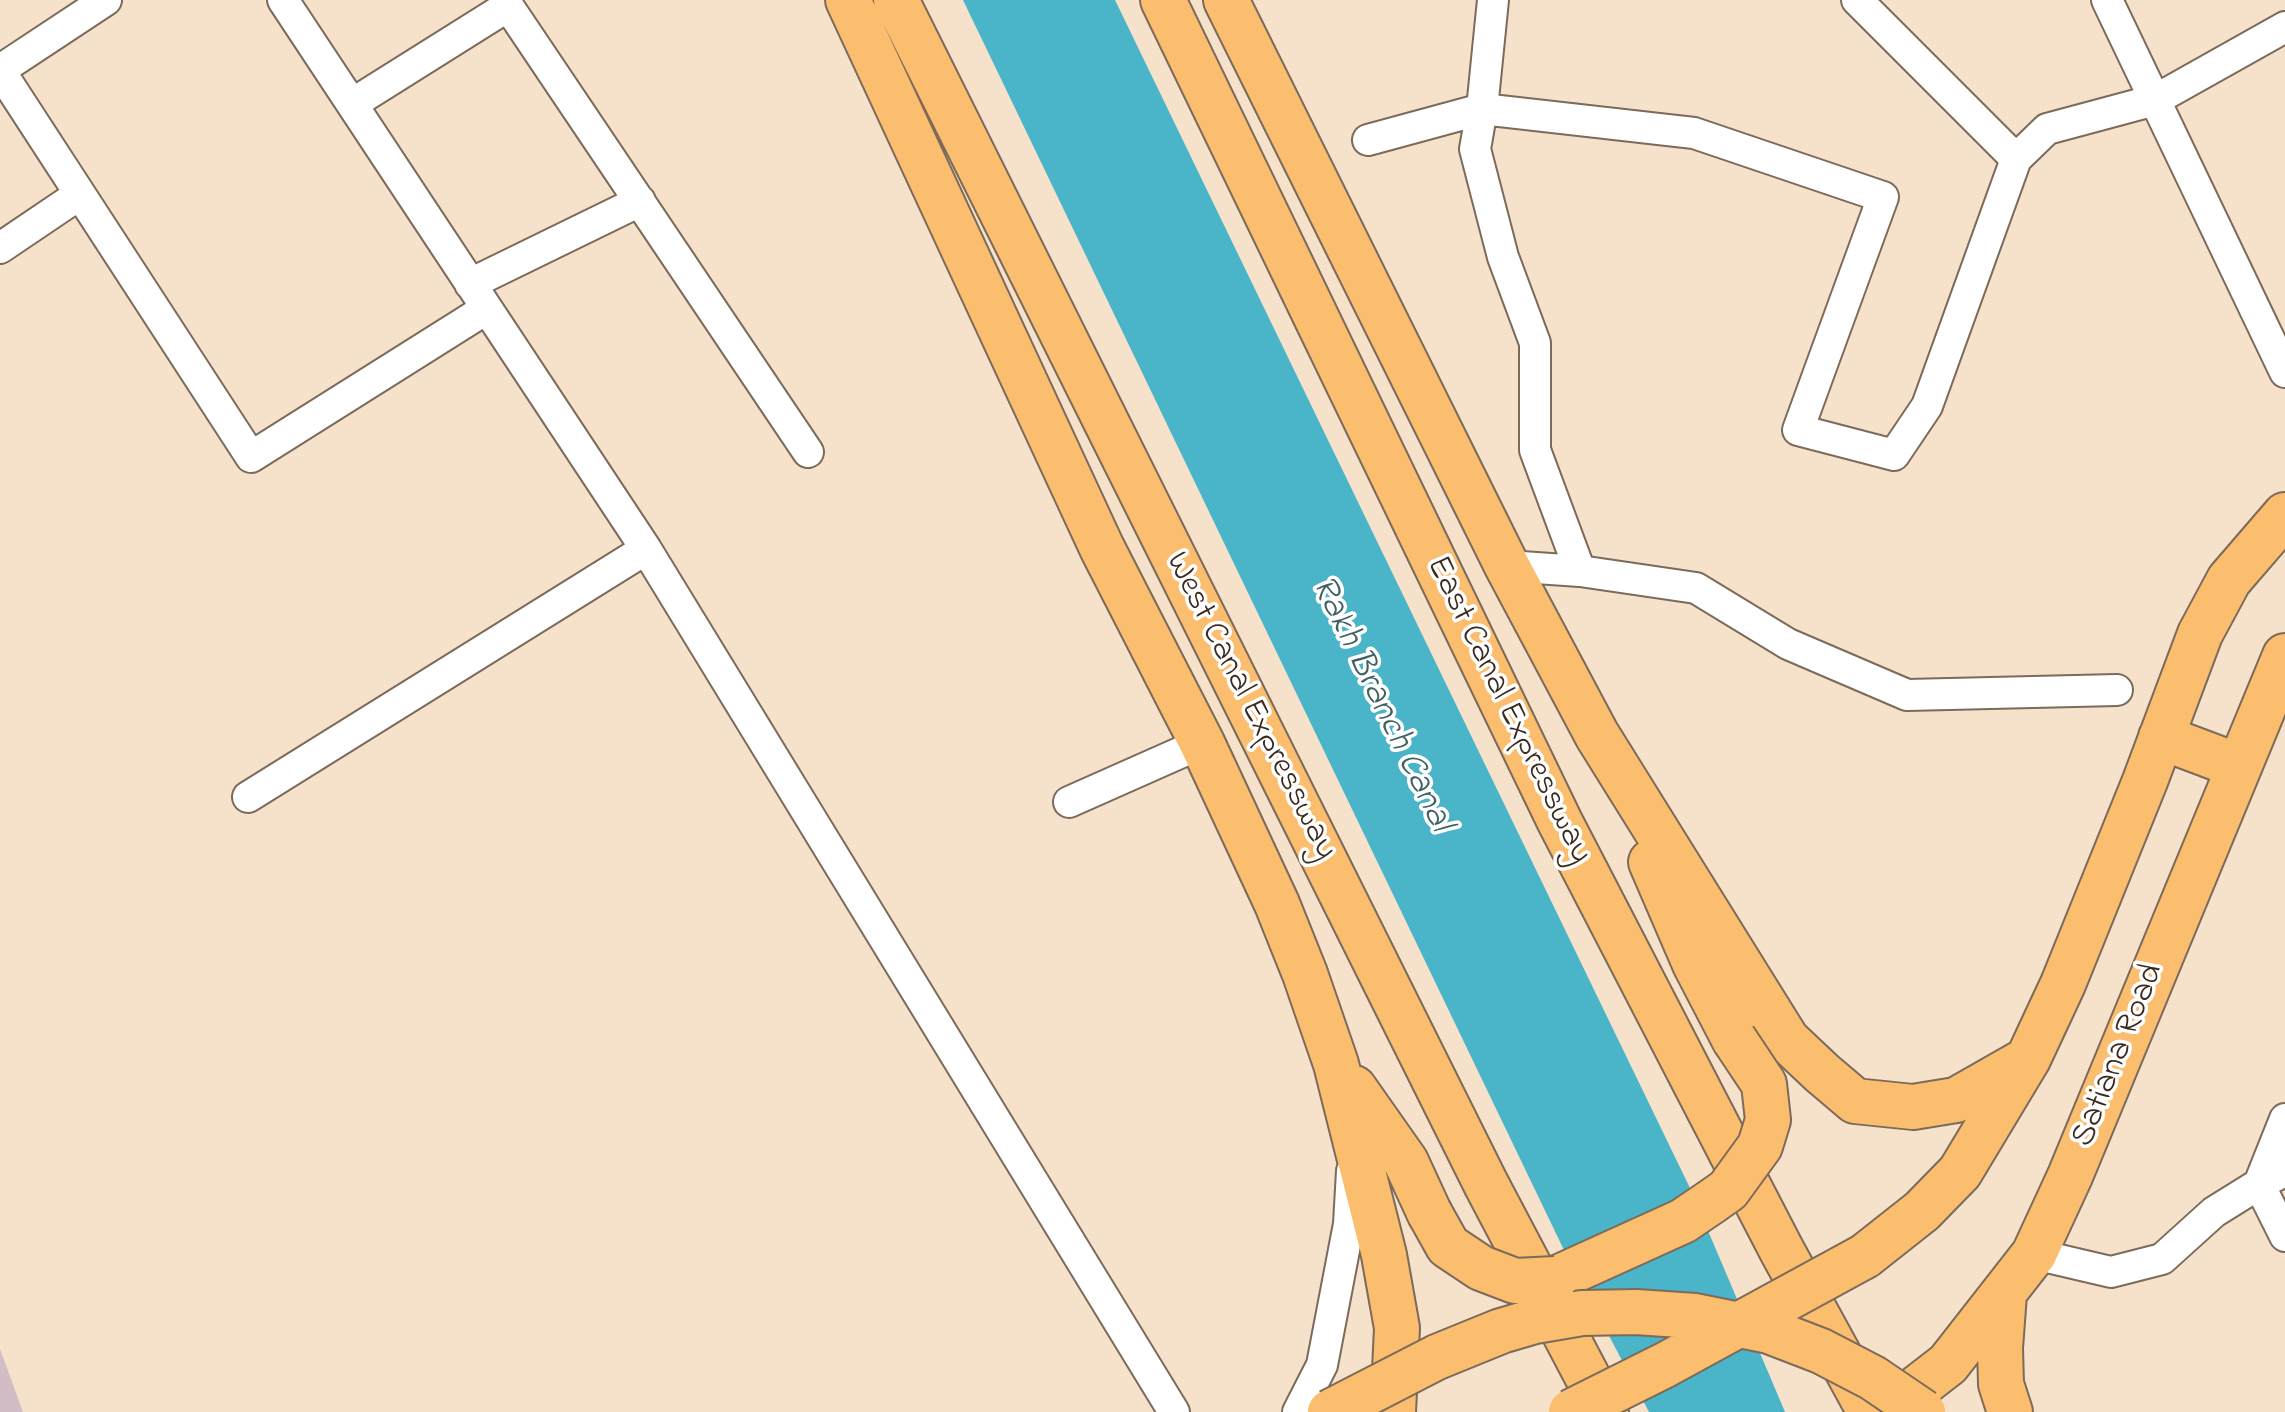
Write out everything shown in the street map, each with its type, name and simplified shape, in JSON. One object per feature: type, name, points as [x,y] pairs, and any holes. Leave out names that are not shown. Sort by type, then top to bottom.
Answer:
[{"type":"main road","points":[[848,0],[1102,548],[1202,743],[1277,904],[1305,974],[1336,1064],[1384,1255],[1397,1328],[1393,1412]]},
{"type":"main road","name":"West Canal Expressway","points":[[896,0],[1486,1184],[1606,1412]]},
{"type":"main road","name":"East Canal Expressway","points":[[1163,0],[1560,822],[1781,1249],[1870,1412]]},
{"type":"main road","points":[[1226,0],[1507,566],[1597,735],[1787,1040],[1855,1101],[1913,1107],[1956,1100],[2028,1059]]},
{"type":"main road","points":[[1571,1412],[1665,1365],[1865,1256],[1922,1211],[1960,1172],[2028,1059],[2063,984],[2200,634],[2229,580],[2285,515]]},
{"type":"main road","name":"Satiana Road","points":[[1886,1412],[1930,1393],[2034,1254],[2070,1176],[2285,656]]},
{"type":"main road","points":[[1336,1064],[1406,1162],[1448,1246],[1481,1268],[1515,1281],[1555,1279],[1683,1221],[1728,1190],[1760,1146],[1768,1120],[1764,1084],[1734,1039],[1695,964],[1597,735]]},
{"type":"main road","points":[[2161,737],[2238,766]]},
{"type":"main road","points":[[2004,1294],[2001,1384],[2010,1412]]},
{"type":"main road","points":[[1330,1412],[1437,1357],[1501,1331],[1582,1313],[1636,1312],[1695,1316],[1769,1331],[1821,1351],[1873,1378],[1930,1393]]},
{"type":"street","points":[[106,0],[0,70],[251,457],[478,297],[640,201]]},
{"type":"street","points":[[283,0],[646,549],[1174,1412]]},
{"type":"street","points":[[1493,0],[1475,149],[1503,257],[1535,343],[1535,450],[1580,571]]},
{"type":"street","points":[[1857,0],[2016,159]]},
{"type":"street","points":[[2107,0],[2285,372]]},
{"type":"street","points":[[352,104],[506,3],[808,452]]},
{"type":"street","points":[[1368,140],[1482,109],[1694,133],[1883,197],[1798,430],[1894,455],[1927,406],[2016,159],[2047,129],[2155,100],[2285,27]]},
{"type":"street","points":[[0,248],[80,194]]},
{"type":"street","points":[[248,797],[646,549]]},
{"type":"street","points":[[1507,566],[1580,571],[1696,588],[1788,644],[1907,695],[2117,690]]},
{"type":"street","points":[[1069,802],[1202,743]]},
{"type":"street","points":[[1298,1412],[1322,1365],[1349,1224],[1353,1157],[1305,974]]},
{"type":"street","points":[[2285,1119],[2272,1177],[2285,1236]]},
{"type":"street","points":[[2034,1254],[2111,1272],[2162,1259],[2214,1212],[2272,1177]]},
{"type":"shaded area","points":[[0,1349],[23,1412],[0,1412]]},
{"type":"water","name":"Rakh Branch Canal","points":[[963,0],[1115,0],[1689,1186],[1785,1412],[1649,1412],[1563,1248]]}]
